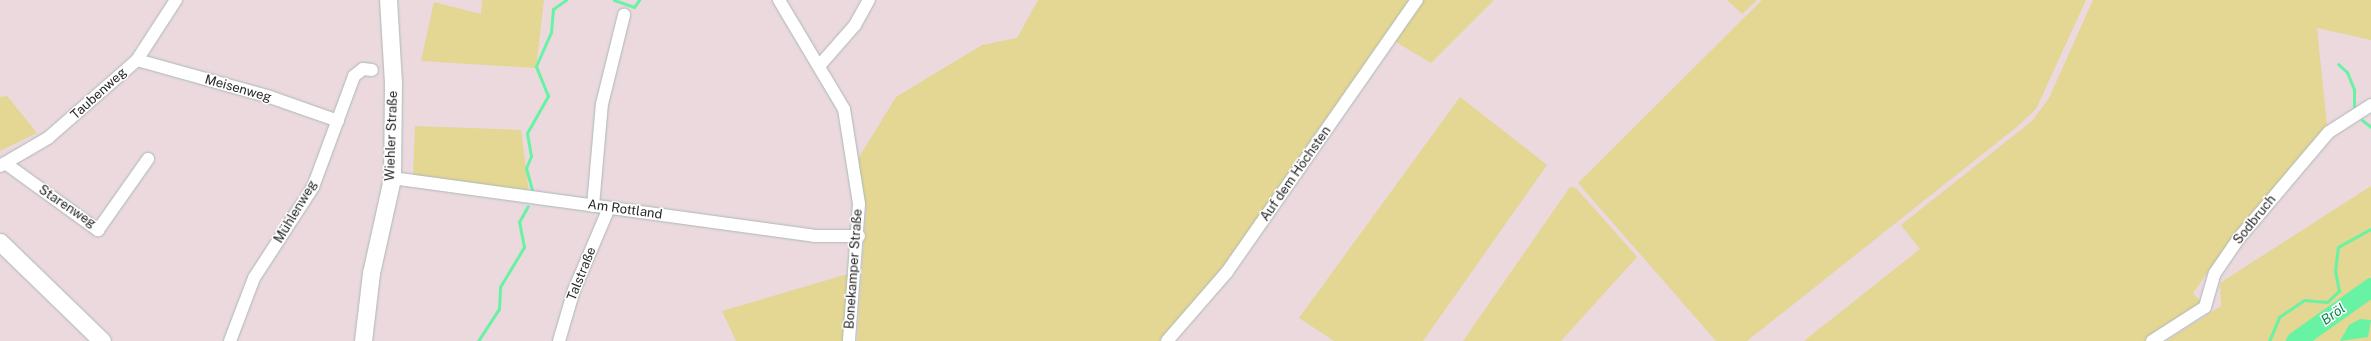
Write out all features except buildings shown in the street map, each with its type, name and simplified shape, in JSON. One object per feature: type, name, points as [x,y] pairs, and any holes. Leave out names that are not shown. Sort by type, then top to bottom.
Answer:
[{"type":"main road","name":"Wiehler Straße","points":[[363,341],[370,273],[392,178],[394,83],[388,0]]},
{"type":"main road","points":[[0,242],[102,341]]},
{"type":"street","name":"Taubenweg","points":[[2,164],[48,138],[137,60],[176,0]]},
{"type":"street","name":"Bonekamper Straße","points":[[780,0],[820,65],[844,109],[859,204],[859,236],[849,341]]},
{"type":"street","points":[[820,65],[854,25],[869,0]]},
{"type":"street","name":"Auf dem Höchsten","points":[[1167,341],[1227,272],[1417,0]]},
{"type":"street","points":[[593,206],[602,104],[624,15]]},
{"type":"street","name":"Meisenweg","points":[[137,60],[270,97],[338,121]]},
{"type":"street","name":"Mühlenweg","points":[[230,341],[254,278],[303,205],[338,121],[354,76],[363,69],[372,70]]},
{"type":"street","name":"Sodbruch","points":[[2152,341],[2205,307],[2215,273],[2239,238],[2329,132],[2371,105]]},
{"type":"street","name":"Starenweg","points":[[2,164],[98,230],[148,159]]},
{"type":"street","name":"Am Rottland","points":[[392,178],[814,236],[859,236]]},
{"type":"street","name":"Talstraße","points":[[559,341],[574,290],[609,208]]},
{"type":"shaded area","points":[[482,0],[544,0],[536,68],[421,61],[434,2],[481,14]]},
{"type":"shaded area","points":[[1038,0],[1494,0],[1431,63],[1391,39],[1320,127],[1226,263],[1164,341],[857,341],[866,210],[858,159],[896,97],[982,45],[1017,38]]},
{"type":"shaded area","points":[[1727,0],[1757,0],[1742,14]]},
{"type":"shaded area","points":[[1762,0],[2086,0],[2036,109],[2018,126],[1747,341],[1716,341],[1578,183]]},
{"type":"shaded area","points":[[2093,0],[2371,0],[2371,40],[2317,28],[2327,125],[2225,248],[2193,293],[2205,307],[2159,341],[1804,341],[1920,249],[1901,225],[2032,121],[2049,98]]},
{"type":"shaded area","points":[[7,96],[37,133],[0,151],[0,97]]},
{"type":"shaded area","points":[[1460,97],[1547,165],[1423,341],[1334,341],[1299,318]]},
{"type":"shaded area","points":[[415,126],[521,130],[529,193],[413,177]]},
{"type":"shaded area","points":[[2371,186],[2371,341],[2166,341],[2221,306],[2220,283]]},
{"type":"shaded area","points":[[1570,187],[1576,188],[1637,257],[1561,341],[1463,341]]},
{"type":"shaded area","points":[[851,273],[845,341],[736,341],[722,311]]},
{"type":"shaded area","points":[[2360,319],[2371,320],[2368,337],[2340,341],[2349,325]]},
{"type":"waterway","points":[[532,190],[526,168],[531,156],[527,133],[548,96],[536,66],[551,32],[553,9],[566,0]]},
{"type":"waterway","points":[[614,0],[634,7],[639,0]]},
{"type":"waterway","points":[[2338,64],[2347,72],[2354,89],[2354,106]]},
{"type":"waterway","points":[[2362,120],[2371,127]]},
{"type":"waterway","points":[[478,341],[499,309],[500,287],[524,247],[519,222],[528,206]]},
{"type":"waterway","points":[[2269,341],[2279,317],[2304,300],[2327,302],[2339,291],[2335,271],[2338,247],[2371,229]]},
{"type":"waterway","name":"Bröl","points":[[2295,341],[2371,287]]}]
